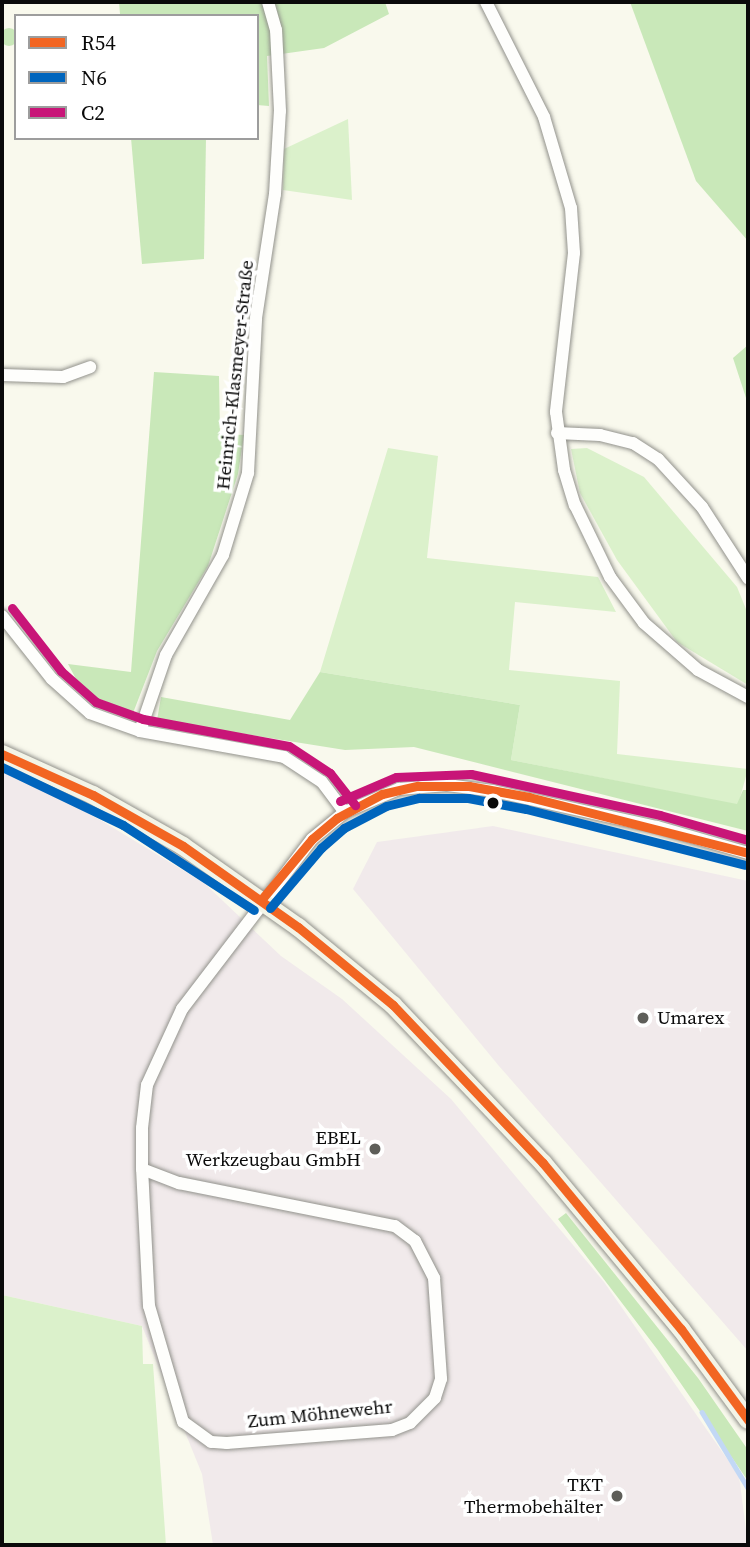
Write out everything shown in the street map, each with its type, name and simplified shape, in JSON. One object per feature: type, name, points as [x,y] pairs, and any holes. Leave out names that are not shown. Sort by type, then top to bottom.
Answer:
[{"type":"main road","points":[[2,754],[129,814],[261,900],[432,1041],[543,1163],[681,1329],[748,1420]]},
{"type":"street","name":"Heinrich-Klasmeyer-Straße","points":[[140,731],[166,655],[223,555],[248,473],[255,329],[275,194],[280,111],[276,30],[268,2]]},
{"type":"street","points":[[486,2],[544,117],[571,208],[574,253],[556,387],[557,433],[575,505],[593,547],[625,600],[673,650],[707,676],[748,697]]},
{"type":"street","points":[[2,374],[63,377],[90,367]]},
{"type":"street","points":[[557,433],[600,435],[633,443],[658,459],[702,507],[748,578]]},
{"type":"street","points":[[2,616],[69,698],[114,725],[284,757],[322,782],[345,812]]},
{"type":"street","name":"Zum Möhnewehr","points":[[142,1169],[179,1183],[395,1226],[423,1250],[434,1278],[441,1380],[435,1398],[410,1423],[392,1430],[211,1441],[183,1422],[166,1374],[149,1306],[142,1169],[147,1085],[157,1058],[182,1009],[261,900],[312,839],[345,812],[399,789],[469,786],[657,827],[748,853]]},
{"type":"shaded area","points":[[2,768],[102,821],[204,883],[281,956],[342,999],[451,1099],[604,1282],[739,1476],[748,1545],[213,1545],[202,1474],[142,1326],[2,1295]]},
{"type":"shaded area","points":[[493,826],[748,881],[748,1351],[499,1066],[353,889],[377,842]]},
{"type":"green space","points":[[119,2],[385,2],[389,14],[324,48],[267,56],[269,106],[259,105],[259,14],[120,14]]},
{"type":"green space","points":[[630,2],[748,2],[748,241],[696,181]]},
{"type":"green space","points":[[6,29],[12,29],[14,44],[9,46],[3,43],[0,37]]},
{"type":"green space","points":[[348,119],[352,200],[283,190],[284,149]]},
{"type":"green space","points":[[131,140],[206,140],[204,259],[142,264]]},
{"type":"green space","points":[[748,345],[748,404],[733,358]]},
{"type":"green space","points":[[154,372],[219,376],[220,434],[244,435],[238,474],[208,566],[157,651],[133,713],[83,692],[68,664],[131,672]]},
{"type":"green space","points":[[388,448],[438,456],[427,558],[598,577],[616,612],[515,602],[509,670],[620,681],[617,754],[748,769],[738,805],[511,760],[520,705],[320,672]]},
{"type":"green space","points":[[587,448],[644,477],[737,587],[748,614],[748,685],[677,642],[617,560],[580,493],[571,449]]},
{"type":"green space","points":[[320,672],[520,705],[511,760],[737,804],[743,790],[748,790],[748,831],[414,747],[345,750],[157,720],[161,697],[290,720]]},
{"type":"green space","points":[[566,1213],[698,1378],[748,1450],[748,1481],[657,1349],[558,1219]]},
{"type":"green space","points":[[2,1295],[142,1326],[143,1364],[153,1364],[166,1545],[2,1545]]},
{"type":"waterway","points":[[702,1412],[748,1488]]},
{"type":"transit line","name":"C2","points":[[12,608],[61,671],[96,702],[143,719],[289,746],[330,773],[355,805]]},
{"type":"transit line","name":"R54","points":[[2,754],[93,795],[183,846],[298,927],[393,1005],[543,1163],[681,1329],[748,1420]]},
{"type":"transit line","name":"N6","points":[[2,767],[123,825],[254,910]]},
{"type":"transit line","name":"C2","points":[[340,801],[396,777],[471,774],[660,815],[748,840]]},
{"type":"transit line","name":"R54","points":[[261,900],[312,839],[337,818],[382,794],[418,786],[469,786],[529,797],[748,853]]},
{"type":"transit line","name":"N6","points":[[270,908],[321,848],[344,828],[386,806],[419,798],[468,798],[526,809],[745,865]]},
{"type":"place","name":"Umarex","points":[[643,1018]]},
{"type":"place","name":"EBEL Werkzeugbau GmbH","points":[[375,1149]]},
{"type":"place","name":"TKT Thermobehälter","points":[[617,1496]]}]
